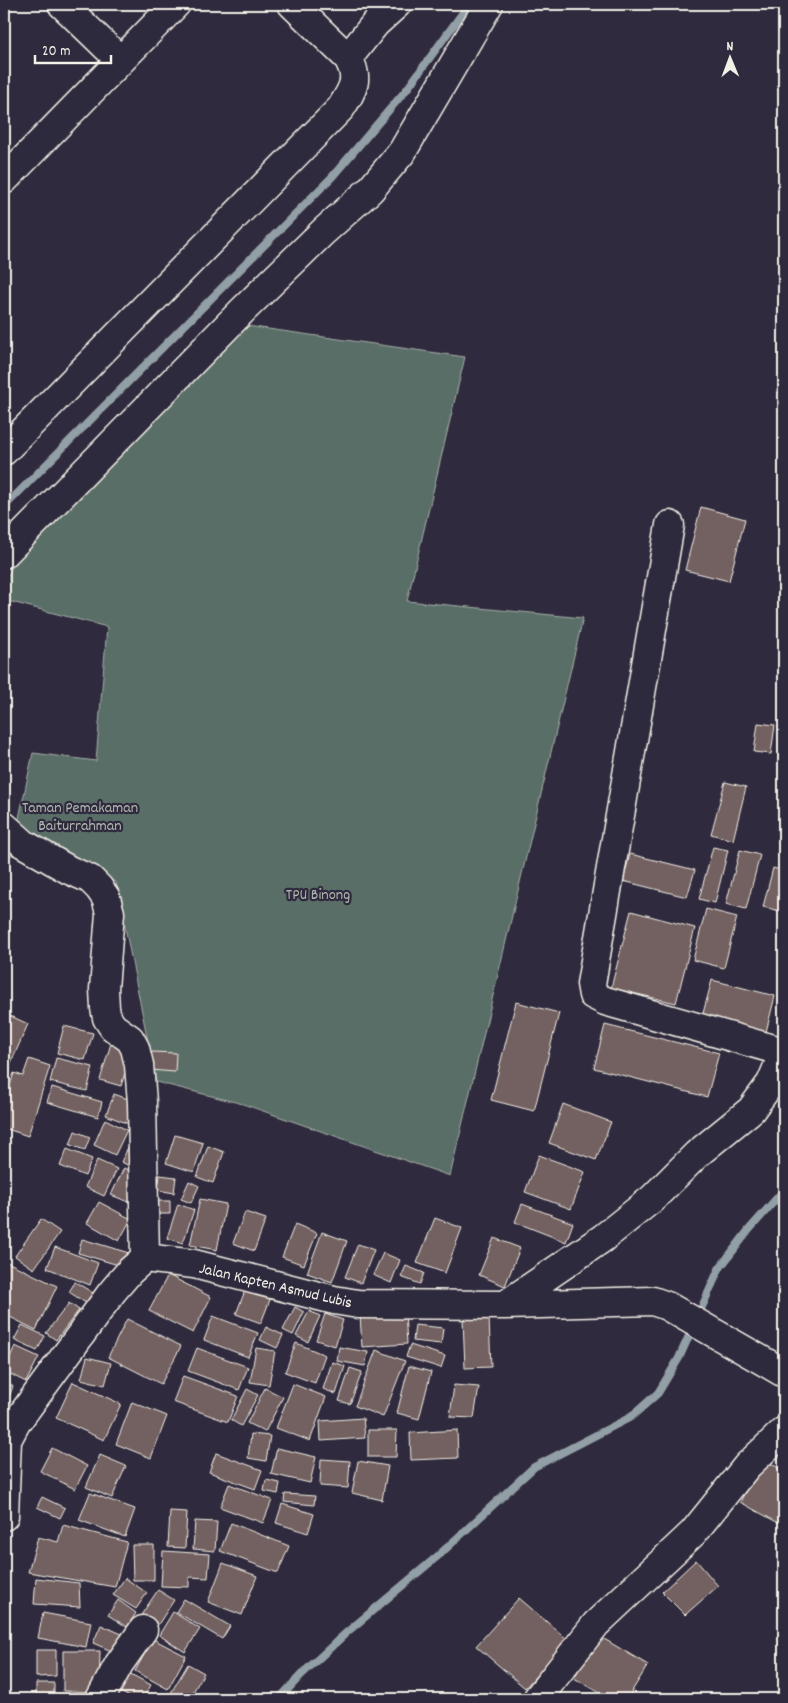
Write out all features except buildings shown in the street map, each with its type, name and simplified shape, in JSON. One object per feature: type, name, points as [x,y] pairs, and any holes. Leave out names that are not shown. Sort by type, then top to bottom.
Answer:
[{"type":"street","points":[[62,4],[120,60]]},
{"type":"street","points":[[5,177],[176,4]]},
{"type":"street","points":[[9,435],[341,108],[353,89],[355,78],[353,68],[348,58],[292,4]]},
{"type":"street","points":[[348,58],[375,24],[397,4]]},
{"type":"street","points":[[4,554],[249,304],[323,232],[370,190],[402,152],[489,4]]},
{"type":"street","points":[[505,1305],[603,1238],[653,1198],[697,1154],[751,1110],[771,1083],[784,1052],[605,1001],[593,995],[591,989],[670,525]]},
{"type":"street","points":[[4,826],[24,844],[69,870],[90,879],[106,898],[110,913],[104,989],[105,1008],[107,1018],[113,1027],[130,1039],[135,1048],[139,1065],[142,1102],[145,1258],[130,1271],[112,1292],[16,1423],[7,1440],[4,1516]]},
{"type":"street","name":"Jalan Kapten Asmud Lubis","points":[[145,1258],[194,1264],[334,1300],[358,1304],[505,1305],[653,1301],[667,1306],[784,1373]]},
{"type":"street","points":[[537,1699],[596,1624],[693,1533],[747,1466],[784,1431]]},
{"type":"street","points":[[100,1699],[119,1664],[143,1630]]},
{"type":"green space","name":"TPU Binong","points":[[240,325],[465,357],[407,601],[583,618],[450,1176],[243,1104],[156,1082],[116,882],[11,855],[33,753],[96,761],[107,627],[4,600],[4,584],[35,519]]},
{"type":"waterway","points":[[4,507],[332,177],[407,89],[469,4]]},
{"type":"waterway","points":[[279,1699],[301,1675],[346,1633],[439,1555],[534,1467],[631,1417],[658,1393],[679,1358],[719,1269],[748,1231],[784,1190]]},
{"type":"park label","name":"Taman Pemakaman Baiturrahman","points":[[80,815]]}]
